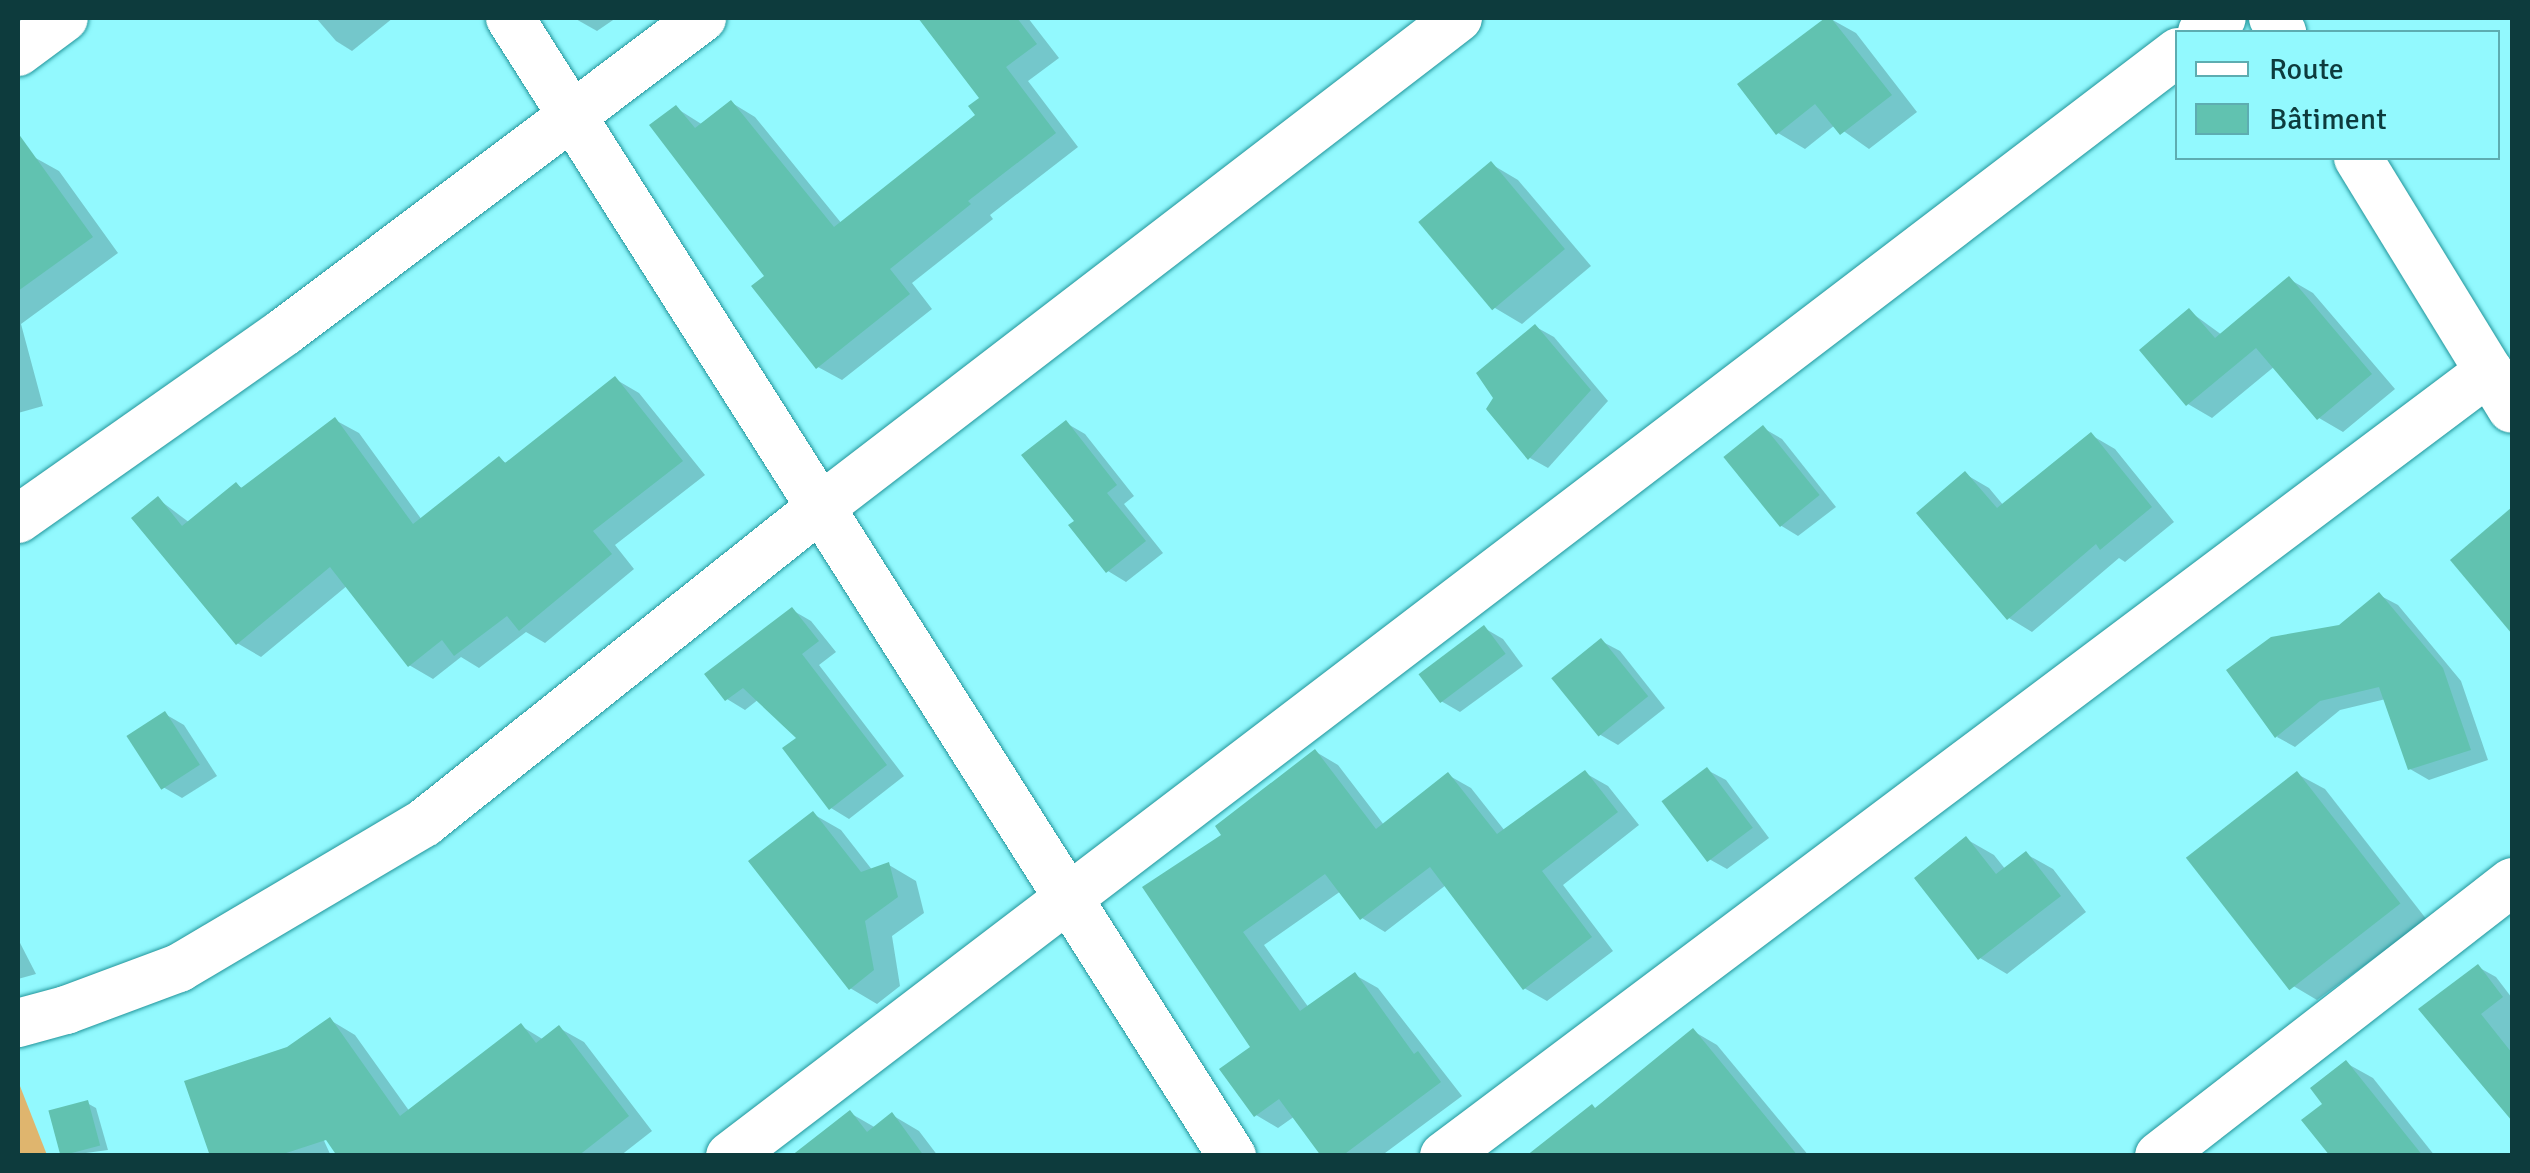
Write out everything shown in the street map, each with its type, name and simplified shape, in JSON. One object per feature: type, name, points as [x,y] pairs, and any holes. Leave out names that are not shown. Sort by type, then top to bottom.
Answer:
[{"type":"street","points":[[18,52],[64,18]]},
{"type":"street","points":[[510,18],[1232,1156]]},
{"type":"street","points":[[18,519],[284,332],[702,18]]},
{"type":"street","points":[[18,1023],[66,1010],[179,968],[424,823],[821,508],[1458,18]]},
{"type":"street","points":[[730,1156],[2175,54]]},
{"type":"street","points":[[1444,1156],[2501,390],[2359,160]]},
{"type":"street","points":[[2159,1156],[2512,882]]},
{"type":"shaded area","points":[[18,1081],[47,1155],[18,1155]]},
{"type":"building","points":[[918,18],[1017,18],[1037,44],[1006,67],[1056,133],[968,201],[971,204],[890,269],[910,294],[816,369],[751,286],[764,276],[649,125],[676,105],[695,128],[731,100],[834,227],[975,115],[968,106],[979,98]]},
{"type":"building","points":[[1825,18],[1831,18],[1892,95],[1840,135],[1815,104],[1776,135],[1737,84]]},
{"type":"building","points":[[18,133],[93,237],[18,291]]},
{"type":"building","points":[[1491,161],[1565,249],[1492,310],[1418,222]]},
{"type":"building","points":[[2289,276],[2372,374],[2317,420],[2256,348],[2186,406],[2139,350],[2189,308],[2215,338]]},
{"type":"building","points":[[1535,324],[1591,390],[1528,460],[1486,409],[1493,398],[1476,373]]},
{"type":"building","points":[[615,376],[683,461],[593,531],[612,554],[519,631],[507,616],[454,656],[442,640],[408,667],[330,567],[236,645],[131,518],[158,496],[182,526],[236,482],[241,488],[335,417],[413,524],[499,456],[505,463]]},
{"type":"building","points":[[1066,420],[1117,485],[1107,493],[1146,541],[1106,573],[1068,525],[1074,521],[1021,455]]},
{"type":"building","points":[[1763,425],[1820,495],[1780,527],[1723,457]]},
{"type":"building","points":[[2091,432],[2152,507],[2100,550],[2096,544],[2007,620],[1916,513],[1965,471],[1997,508]]},
{"type":"building","points":[[2512,507],[2512,634],[2450,560]]},
{"type":"building","points":[[2379,592],[2443,668],[2471,750],[2408,770],[2379,687],[2320,701],[2275,738],[2226,670],[2271,637],[2339,625]]},
{"type":"building","points":[[792,607],[819,641],[802,654],[887,765],[829,810],[782,748],[796,738],[743,688],[725,701],[704,674]]},
{"type":"building","points":[[1484,625],[1506,654],[1440,703],[1419,674]]},
{"type":"building","points":[[1601,638],[1648,696],[1598,737],[1551,678]]},
{"type":"building","points":[[165,711],[200,765],[161,790],[126,736]]},
{"type":"building","points":[[1315,749],[1376,829],[1448,772],[1497,834],[1585,770],[1618,812],[1542,871],[1592,937],[1523,990],[1430,867],[1360,920],[1325,874],[1243,932],[1300,1011],[1355,972],[1414,1054],[1418,1051],[1441,1082],[1342,1156],[1321,1156],[1279,1099],[1254,1117],[1219,1069],[1250,1047],[1142,887],[1221,835],[1215,826]]},
{"type":"building","points":[[1707,767],[1753,828],[1707,862],[1661,801]]},
{"type":"building","points":[[2297,771],[2400,903],[2289,990],[2186,858]]},
{"type":"building","points":[[813,811],[861,872],[889,862],[898,897],[865,921],[874,970],[849,990],[748,861]]},
{"type":"building","points":[[1966,836],[1996,874],[2026,851],[2061,896],[1978,960],[1914,878]]},
{"type":"building","points":[[2478,964],[2503,997],[2481,1014],[2512,1053],[2512,1121],[2418,1009]]},
{"type":"building","points":[[330,1017],[400,1116],[521,1023],[536,1043],[559,1025],[629,1116],[578,1156],[337,1156],[326,1140],[277,1156],[210,1156],[184,1081],[287,1047]]},
{"type":"building","points":[[1693,1028],[1798,1156],[1526,1156],[1592,1104],[1595,1108]]},
{"type":"building","points":[[2346,1060],[2423,1156],[2330,1156],[2301,1120],[2322,1104],[2310,1088]]},
{"type":"building","points":[[88,1100],[100,1145],[61,1156],[48,1111]]},
{"type":"building","points":[[850,1110],[867,1132],[892,1112],[924,1156],[791,1156]]}]
